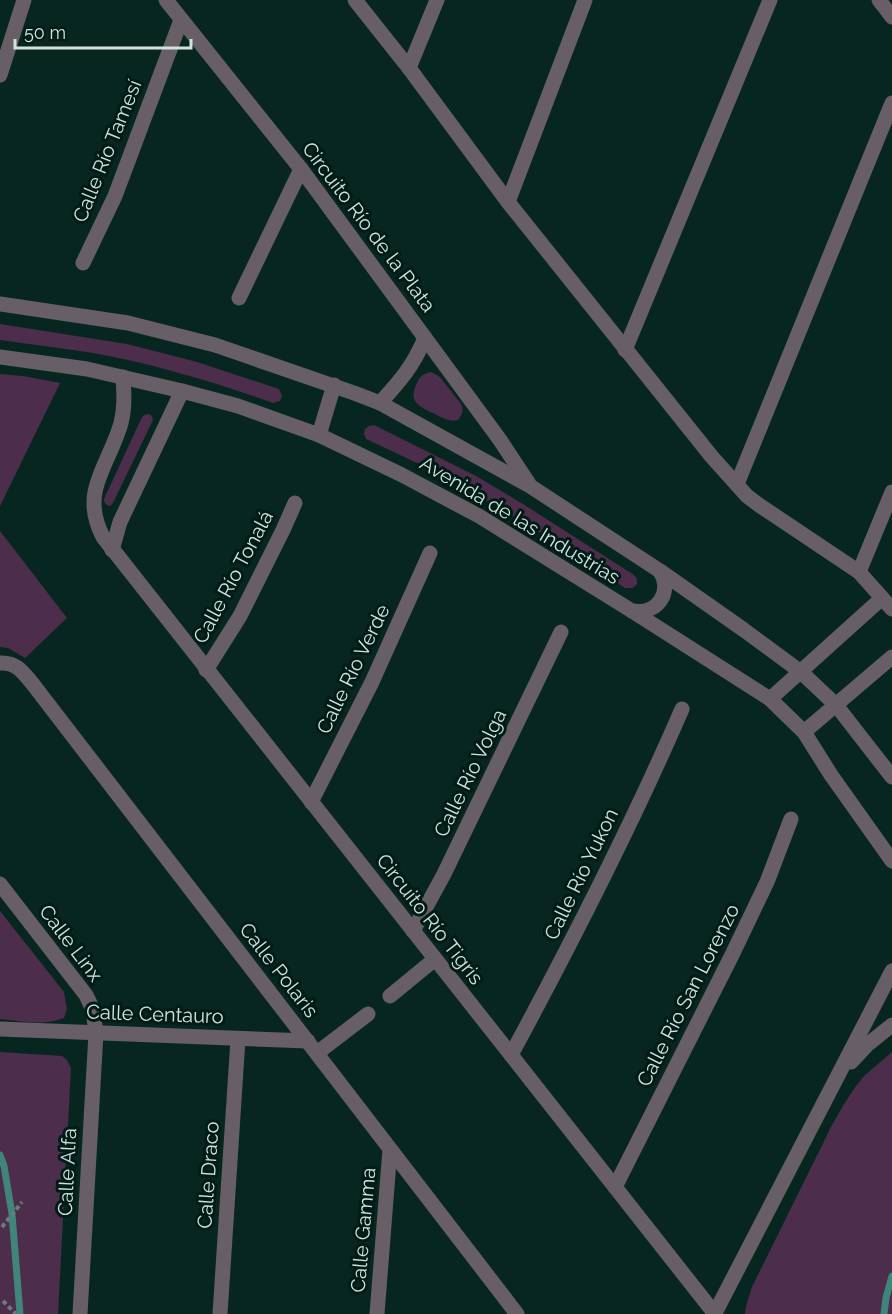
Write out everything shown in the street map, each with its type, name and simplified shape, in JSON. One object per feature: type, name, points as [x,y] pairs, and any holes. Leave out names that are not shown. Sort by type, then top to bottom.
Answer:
[{"type":"street","points":[[0,75],[24,0]]},
{"type":"street","name":"Circuito Río de la Plata","points":[[166,0],[301,169],[500,440],[530,486]]},
{"type":"street","points":[[355,0],[409,68],[508,202],[712,457],[747,496],[859,572],[887,604],[770,699]]},
{"type":"street","points":[[409,68],[437,0]]},
{"type":"street","points":[[508,202],[585,0]]},
{"type":"street","points":[[626,350],[770,0]]},
{"type":"street","points":[[879,0],[892,17]]},
{"type":"street","name":"Calle Río Tamesí","points":[[83,263],[114,196],[181,20]]},
{"type":"street","points":[[737,484],[892,103]]},
{"type":"street","points":[[239,298],[301,169]]},
{"type":"street","name":"Avenida de las Industrias","points":[[0,304],[128,323],[215,345],[380,403],[530,486],[660,571],[744,630],[801,672],[836,705],[892,777]]},
{"type":"street","points":[[380,403],[413,364],[425,338]]},
{"type":"street","name":"Avenida de las Industrias","points":[[0,357],[87,369],[238,406],[319,435],[402,475],[479,516],[770,699],[804,732],[831,775],[892,861]]},
{"type":"street","name":"Circuito Río Tigris","points":[[123,377],[125,399],[121,423],[101,471],[94,498],[97,526],[112,550],[715,1314],[892,971]]},
{"type":"street","points":[[319,435],[334,386]]},
{"type":"street","points":[[112,550],[120,522],[182,391]]},
{"type":"street","points":[[859,572],[892,492]]},
{"type":"street","name":"Calle Río Tonalá","points":[[206,670],[240,616],[295,503]]},
{"type":"street","name":"Calle Río Verde","points":[[311,802],[372,682],[430,553]]},
{"type":"street","points":[[632,611],[651,610],[660,600],[665,590],[664,578],[660,571]]},
{"type":"street","name":"Calle Río Volga","points":[[413,931],[449,864],[561,632]]},
{"type":"street","points":[[804,732],[892,657]]},
{"type":"street","name":"Calle Polaris","points":[[0,663],[15,665],[32,683],[517,1314]]},
{"type":"street","name":"Calle Río Yukon","points":[[511,1055],[578,929],[654,774],[682,709]]},
{"type":"street","name":"Calle Río San Lorenzo","points":[[615,1187],[767,882],[791,819]]},
{"type":"street","name":"Calle Linx","points":[[0,884],[86,995],[93,1010],[96,1033]]},
{"type":"street","points":[[390,996],[435,959]]},
{"type":"street","points":[[312,1047],[368,1014]]},
{"type":"street","name":"Circuito Río Tigris","points":[[839,1075],[867,1046],[892,1025]]},
{"type":"street","name":"Calle Centauro","points":[[0,1029],[238,1038],[312,1047]]},
{"type":"street","name":"Calle Alfa","points":[[80,1314],[96,1033]]},
{"type":"street","name":"Calle Draco","points":[[220,1314],[238,1038]]},
{"type":"street","name":"Calle Gamma","points":[[377,1314],[390,1149]]},
{"type":"path","points":[[2,1227],[22,1202]]},
{"type":"path","points":[[3,1301],[16,1314]]},
{"type":"shaded area","points":[[0,324],[127,344],[197,362],[279,389],[282,396],[280,401],[273,403],[204,380],[134,361],[0,340]]},
{"type":"shaded area","points":[[431,372],[440,377],[461,404],[462,412],[458,420],[441,417],[420,406],[414,399],[414,390],[419,378]]},
{"type":"shaded area","points":[[0,374],[60,383],[0,506]]},
{"type":"shaded area","points":[[149,414],[153,420],[113,503],[110,506],[107,505],[104,499],[142,417]]},
{"type":"shaded area","points":[[374,425],[476,476],[523,504],[634,575],[637,584],[633,588],[625,588],[564,547],[447,477],[366,439],[365,429]]},
{"type":"shaded area","points":[[0,531],[67,618],[25,658],[8,648],[0,647]]},
{"type":"shaded area","points":[[0,911],[64,992],[67,1009],[64,1018],[40,1022],[0,1019]]},
{"type":"shaded area","points":[[0,1052],[62,1056],[71,1068],[58,1314],[0,1314]]},
{"type":"shaded area","points":[[892,1052],[892,1314],[745,1314],[752,1287],[831,1127],[864,1076]]},
{"type":"waterway","points":[[0,1155],[12,1214],[20,1314]]},
{"type":"waterway","points":[[884,1314],[892,1276]]}]
